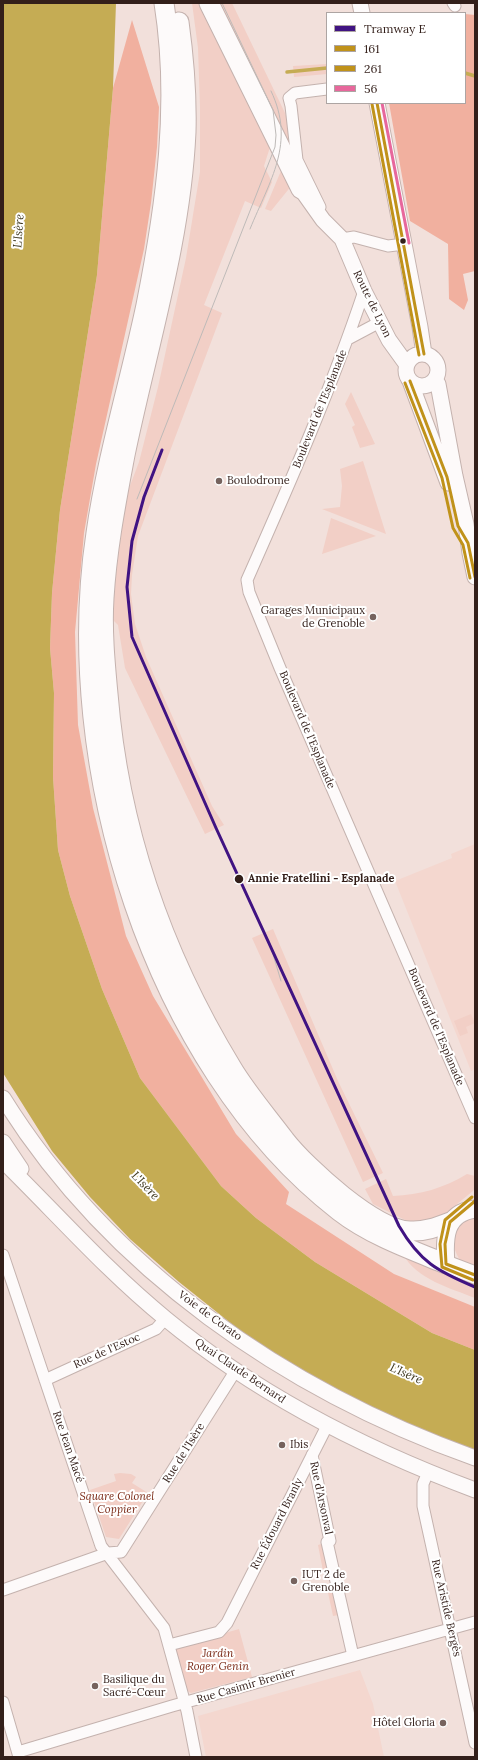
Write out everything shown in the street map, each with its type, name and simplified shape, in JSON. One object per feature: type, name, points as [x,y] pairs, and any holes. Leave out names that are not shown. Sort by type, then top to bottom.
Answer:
[{"type":"highway","points":[[164,3],[172,72],[171,126],[167,177],[145,306],[110,452],[95,536],[90,601],[90,688],[93,729],[101,781],[111,828],[128,886],[148,940],[171,992],[197,1042],[224,1086],[253,1126],[279,1157],[340,1212],[381,1236],[446,1264]]},
{"type":"highway","points":[[177,3],[184,57],[186,130],[181,184],[158,310],[126,452],[111,529],[104,601],[104,646],[110,727],[130,832],[157,918],[186,985],[234,1072],[294,1152],[334,1190],[395,1228],[409,1231],[422,1231],[450,1222]]},
{"type":"highway","points":[[209,3],[301,189]]},
{"type":"main road","points":[[472,1207],[450,1222],[445,1244],[446,1264],[475,1275]]},
{"type":"street","name":"Route de Lyon","points":[[323,220],[320,207],[297,160],[291,106],[288,98],[295,93],[326,89]]},
{"type":"street","points":[[377,104],[424,354]]},
{"type":"street","name":"Route de Lyon","points":[[301,189],[323,220],[342,239],[364,291],[391,344],[407,366]]},
{"type":"street","points":[[342,239],[354,237],[388,246],[404,244]]},
{"type":"street","name":"Boulevard de l'Esplanade","points":[[364,291],[348,339],[284,497],[247,580],[249,592],[280,668],[475,1118]]},
{"type":"street","name":"Boulevard de l'Esplanade","points":[[348,339],[380,322]]},
{"type":"street","points":[[410,381],[418,386],[423,386],[432,382],[437,374],[436,363],[429,356],[424,354],[413,357],[407,366],[407,376],[447,477],[458,526],[468,543]]},
{"type":"street","points":[[435,379],[438,384],[475,577]]},
{"type":"street","name":"Voie de Corato","points":[[3,1098],[50,1166],[91,1213],[152,1272],[199,1310],[273,1361],[326,1391],[403,1429],[475,1458]]},
{"type":"street","name":"Quai Claude Bernard","points":[[3,1142],[41,1198]]},
{"type":"street","name":"Quai Claude Bernard","points":[[3,1161],[41,1198],[93,1253],[165,1319],[236,1370],[281,1399],[328,1424],[428,1472],[475,1490]]},
{"type":"street","name":"Rue Jean Macé","points":[[3,1255],[101,1546],[108,1553],[164,1628],[184,1703],[196,1757]]},
{"type":"street","name":"Rue de l'Estoc","points":[[45,1380],[156,1329],[165,1319]]},
{"type":"street","name":"Rue de l'Isère","points":[[3,1590],[108,1553],[121,1552],[236,1370]]},
{"type":"street","name":"Rue Édouard Branly","points":[[169,1645],[219,1632],[227,1623],[328,1424]]},
{"type":"street","name":"Rue d'Arsonval","points":[[312,1455],[353,1656]]},
{"type":"street","name":"Rue Aristide Bergès","points":[[428,1472],[423,1484],[423,1506],[475,1743]]},
{"type":"street","name":"Rue Casimir Brenier","points":[[19,1754],[184,1703],[475,1622]]},
{"type":"street","points":[[3,1702],[19,1754]]},
{"type":"shaded area","points":[[466,14],[475,15],[475,271],[463,274],[468,300],[464,310],[449,299],[448,244],[410,221],[389,104],[466,104]]},
{"type":"shaded area","points":[[132,20],[159,107],[157,147],[144,249],[96,464],[84,533],[75,632],[78,725],[93,808],[126,936],[153,996],[236,1134],[289,1192],[286,1204],[394,1274],[475,1307],[475,1350],[432,1333],[315,1262],[256,1218],[221,1186],[140,1078],[102,989],[70,896],[58,850],[53,777],[54,693],[50,648],[52,593],[60,510],[97,275],[113,88]]},
{"type":"shaded area","points":[[475,844],[475,1069],[471,1071],[395,881],[452,858],[451,854]]},
{"type":"shaded area","points":[[360,1670],[373,1704],[384,1757],[206,1757],[198,1716]]},
{"type":"green space","points":[[192,3],[206,3],[271,144],[264,166],[272,182],[261,208],[245,201],[204,305],[222,313],[138,536],[132,575],[131,594],[135,624],[146,657],[212,806],[224,825],[205,834],[125,668],[118,625],[112,619],[117,555],[128,491],[139,462],[158,387],[186,258],[200,172],[198,48]]},
{"type":"green space","points":[[215,3],[232,3],[285,113],[289,124],[288,144]]},
{"type":"green space","points":[[326,64],[326,74],[294,77],[293,66]]},
{"type":"green space","points":[[283,166],[292,185],[271,211],[265,209]]},
{"type":"green space","points":[[351,392],[375,444],[360,448],[352,427],[355,425],[345,404]]},
{"type":"green space","points":[[363,461],[386,534],[322,509],[340,507],[342,486],[340,469]]},
{"type":"green space","points":[[331,518],[376,536],[322,554]]},
{"type":"green space","points":[[273,929],[338,1081],[383,1173],[363,1182],[252,938]]},
{"type":"green space","points":[[471,1014],[475,1023],[466,1027],[468,1033],[460,1036],[454,1021]]},
{"type":"green space","points":[[467,1174],[475,1176],[475,1188],[473,1191],[441,1217],[418,1223],[405,1220],[373,1204],[365,1189],[386,1179],[393,1196],[413,1194],[441,1187]]},
{"type":"green space","points":[[469,1219],[475,1219],[475,1268],[459,1259],[453,1240],[458,1228]]},
{"type":"green space","points":[[403,1254],[475,1283],[475,1298],[434,1282],[416,1270]]},
{"type":"green space","name":"Square Colonel Coppier","points":[[114,1474],[131,1474],[136,1477],[132,1483],[148,1493],[119,1539],[106,1537],[90,1490],[116,1481]]},
{"type":"green space","points":[[324,1543],[339,1615],[333,1616],[327,1588],[331,1587],[327,1570],[323,1571],[318,1545]]},
{"type":"green space","name":"Jardin Roger Genin","points":[[239,1629],[252,1677],[191,1693],[186,1690],[173,1648]]},
{"type":"water","name":"L'Isère","points":[[3,3],[116,3],[113,88],[97,275],[60,510],[52,593],[50,648],[54,693],[53,777],[58,850],[70,896],[102,989],[140,1078],[221,1186],[256,1218],[315,1262],[432,1333],[475,1350],[475,1454],[396,1421],[277,1360],[179,1282],[130,1239],[90,1197],[52,1151],[3,1073]]},
{"type":"waterway","points":[[287,72],[326,68]]},
{"type":"waterway","points":[[466,73],[475,76]]},
{"type":"tram line","points":[[137,499],[275,147],[276,135],[273,110],[222,3]]},
{"type":"tram line","points":[[250,229],[272,178],[281,145],[281,128],[278,110],[271,91]]},
{"type":"tram line","name":"E","points":[[162,450],[144,497],[132,541],[127,587],[132,637],[216,828],[399,1226],[422,1257],[450,1276],[475,1287]]},
{"type":"tram line","points":[[269,941],[281,981]]},
{"type":"transit line","name":"261","points":[[372,104],[419,355]]},
{"type":"transit line","name":"161","points":[[377,104],[424,354]]},
{"type":"transit line","name":"56","points":[[382,104],[409,243]]},
{"type":"transit line","name":"161","points":[[410,381],[447,477],[458,526],[468,543],[475,577]]},
{"type":"transit line","name":"261","points":[[405,383],[442,478],[453,528],[463,545],[470,578]]},
{"type":"transit line","name":"261","points":[[472,1197],[445,1220],[440,1244],[442,1267],[473,1280]]},
{"type":"transit line","name":"161","points":[[475,1201],[450,1222],[445,1244],[446,1264],[475,1275]]},
{"type":"place","name":"Boulodrome","points":[[219,481]]},
{"type":"place","name":"Garages Municipaux de Grenoble","points":[[373,617]]},
{"type":"place","name":"Annie Fratellini - Esplanade","points":[[239,879]]},
{"type":"place","name":"Ibis","points":[[282,1445]]},
{"type":"place","name":"IUT 2 de Grenoble","points":[[294,1581]]},
{"type":"place","name":"Basilique du Sacré-Cœur","points":[[95,1686]]},
{"type":"place","name":"Hôtel Gloria","points":[[443,1723]]}]
